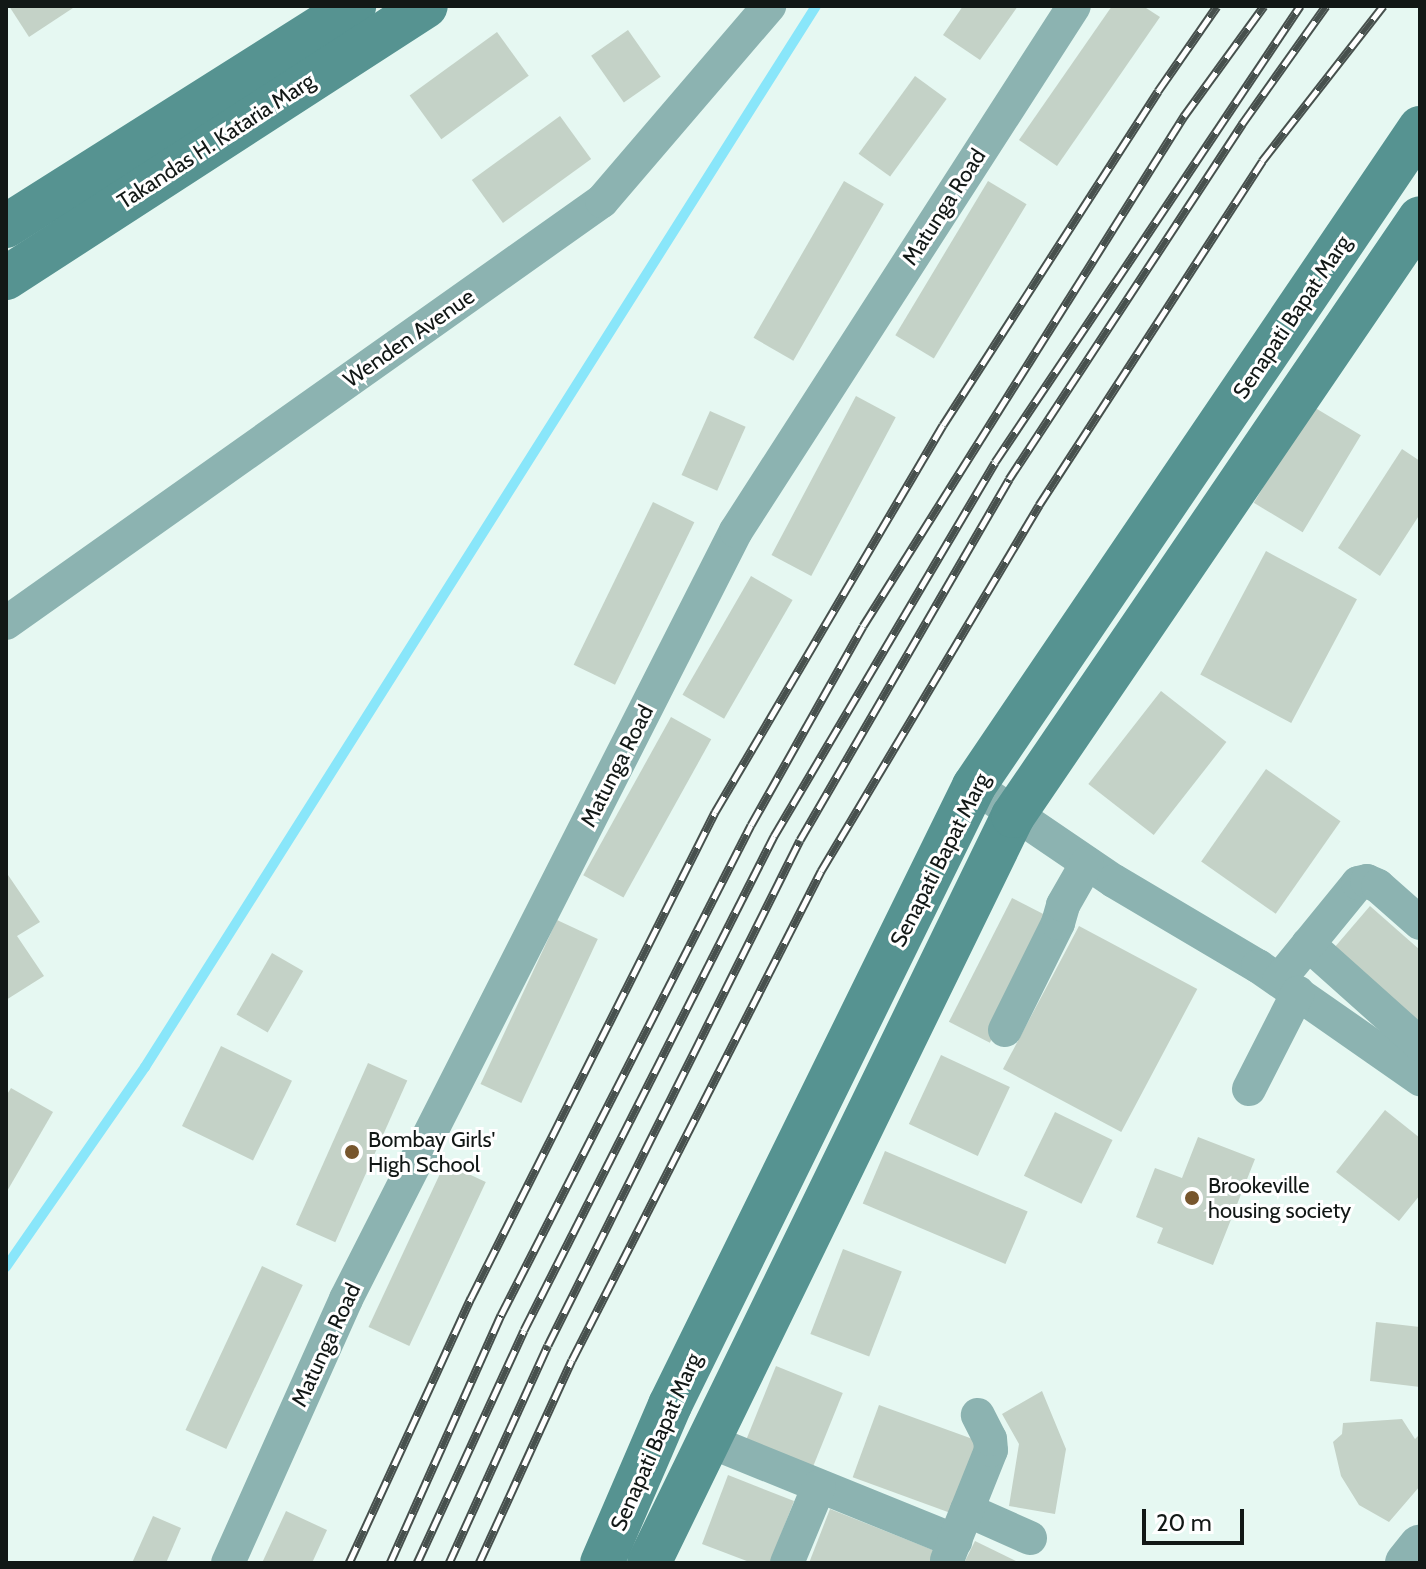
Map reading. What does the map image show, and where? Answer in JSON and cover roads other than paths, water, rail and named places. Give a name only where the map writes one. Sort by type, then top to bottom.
[{"type":"main road","name":"Takandas H. Kataria Marg","points":[[6,226],[339,31],[426,6]]},
{"type":"main road","name":"Takandas H. Kataria Marg","points":[[6,278],[339,31]]},
{"type":"main road","name":"Senapati Bapat Marg","points":[[608,1549],[712,1320],[974,786],[1420,128]]},
{"type":"main road","name":"Senapati Bapat Marg","points":[[661,1560],[709,1441],[1013,816],[1420,218]]},
{"type":"main road","points":[[845,1048],[890,1070]]},
{"type":"main road","points":[[712,1320],[757,1341]]},
{"type":"street","name":"Wenden Avenue","points":[[6,623],[602,201],[769,6]]},
{"type":"street","name":"Matunga Road","points":[[228,1563],[346,1299],[736,531],[1074,6]]},
{"type":"street","points":[[974,786],[1013,816],[1288,986],[1420,1079]]},
{"type":"street","points":[[1005,1030],[1058,923],[1063,905],[1087,863]]},
{"type":"street","points":[[1249,1089],[1288,986],[1308,944],[1358,883],[1367,881],[1378,886],[1420,923]]},
{"type":"street","points":[[1308,944],[1420,1044]]},
{"type":"street","points":[[956,1538],[991,1450],[990,1439],[978,1415]]},
{"type":"street","points":[[709,1441],[956,1538],[1030,1538]]},
{"type":"street","points":[[787,1563],[819,1486]]},
{"type":"street","points":[[1407,1563],[1420,1547]]},
{"type":"street","points":[[608,1549],[661,1560]]},
{"type":"waterway","points":[[6,1267],[145,1067],[816,6]]},
{"type":"railway","points":[[349,1563],[471,1298],[715,812],[943,425],[1158,91],[1217,6]]},
{"type":"railway","points":[[390,1563],[501,1315],[751,825],[863,626],[1184,116],[1264,6]]},
{"type":"railway","points":[[417,1563],[524,1330],[774,836],[995,462],[1300,6]]},
{"type":"railway","points":[[449,1563],[548,1345],[800,840],[1009,479],[1242,124],[1326,6]]},
{"type":"railway","points":[[479,1563],[572,1360],[821,871],[1039,505],[1262,161],[1383,6]]},
{"type":"place","name":"Bombay Girls' High School","points":[[352,1152]]},
{"type":"place","name":"Brookeville housing society","points":[[1192,1198]]}]
